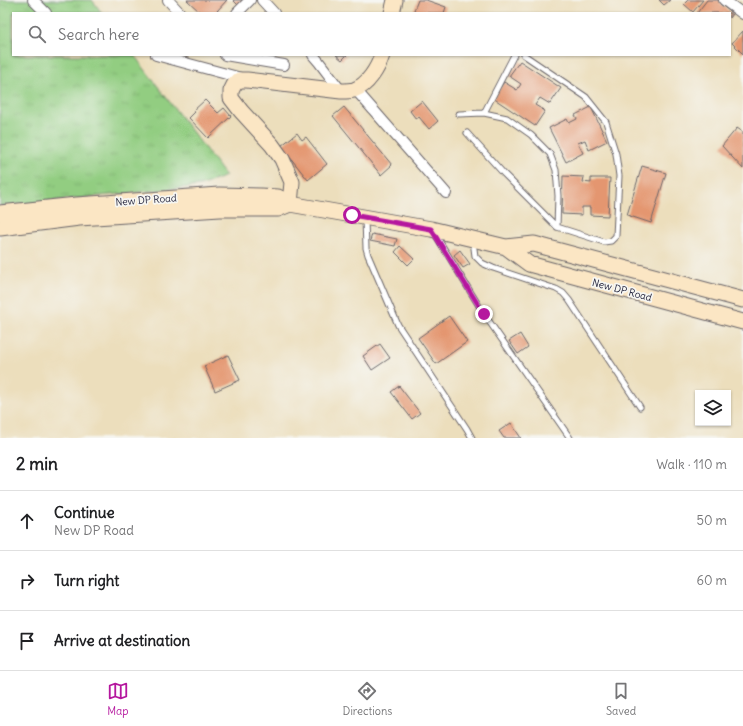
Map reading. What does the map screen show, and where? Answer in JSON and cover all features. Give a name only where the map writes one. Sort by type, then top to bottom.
[{"type":"main road","points":[[392,12],[395,0]]},
{"type":"main road","points":[[290,204],[292,182],[282,160],[272,145],[231,98],[231,91],[234,85],[239,80],[247,80],[348,90],[368,80],[379,65],[382,56]]},
{"type":"main road","name":"New DP Road","points":[[0,214],[77,205],[219,195],[278,197],[290,204],[431,229],[506,247],[534,244],[743,300]]},
{"type":"main road","name":"New DP Road","points":[[0,228],[78,218],[220,209],[278,209],[290,204]]},
{"type":"main road","name":"New DP Road","points":[[506,247],[529,264],[743,322]]},
{"type":"street","points":[[33,0],[45,12]]},
{"type":"street","points":[[168,0],[179,12]]},
{"type":"street","points":[[238,12],[250,0]]},
{"type":"street","points":[[262,0],[273,12]]},
{"type":"street","points":[[724,0],[743,14]]},
{"type":"street","points":[[160,56],[247,80]]},
{"type":"street","points":[[218,72],[224,56]]},
{"type":"street","points":[[230,56],[284,65]]},
{"type":"street","points":[[314,56],[446,193]]},
{"type":"lane","points":[[484,113],[513,56]]},
{"type":"lane","points":[[467,133],[504,174],[557,227],[604,242],[611,241],[616,236],[619,176],[616,154],[606,122],[586,97],[525,56]]},
{"type":"lane","points":[[459,114],[484,113],[507,118],[531,135],[550,154],[556,170],[558,196],[557,227]]},
{"type":"lane","points":[[365,217],[366,248],[392,314],[472,438]]},
{"type":"lane","points":[[431,229],[484,314],[570,438]]},
{"type":"lane","points":[[472,239],[475,256],[482,263],[556,289],[563,293],[640,407]]},
{"type":"green space","points":[[0,0],[92,0],[101,12],[12,12],[12,56],[135,56],[226,176],[200,186],[0,206]]},
{"type":"building","points":[[187,0],[227,0],[217,11],[218,12],[200,12]]},
{"type":"building","points":[[233,0],[243,0],[238,5]]},
{"type":"building","points":[[418,0],[426,0],[446,7],[444,12],[413,12]]},
{"type":"building","points":[[659,0],[670,0],[664,5]]},
{"type":"building","points":[[688,0],[703,0],[693,12],[684,4]]},
{"type":"building","points":[[707,0],[721,0],[722,1],[720,4],[730,12],[698,12]]},
{"type":"building","points":[[743,31],[743,54],[732,43]]},
{"type":"building","points":[[337,56],[346,56],[342,60]]},
{"type":"building","points":[[520,61],[561,88],[550,104],[540,98],[535,105],[545,111],[535,126],[493,98],[504,82],[517,90],[521,84],[509,76]]},
{"type":"building","points":[[205,100],[218,113],[224,108],[231,116],[208,138],[189,118],[195,112],[193,111]]},
{"type":"building","points":[[422,101],[438,121],[429,129],[419,117],[416,119],[410,111]]},
{"type":"building","points":[[344,107],[392,165],[381,175],[333,116]]},
{"type":"building","points":[[591,107],[607,141],[589,150],[585,140],[578,143],[583,153],[566,162],[549,128],[567,119],[569,123],[577,119],[575,115]]},
{"type":"building","points":[[737,128],[743,132],[743,169],[722,146]]},
{"type":"building","points":[[297,133],[302,140],[306,137],[327,164],[308,180],[281,146]]},
{"type":"building","points":[[642,166],[666,173],[651,223],[627,215]]},
{"type":"building","points":[[563,176],[584,177],[583,182],[591,183],[591,178],[610,178],[608,216],[590,215],[590,207],[582,207],[582,215],[562,214]]},
{"type":"building","points":[[372,234],[397,239],[395,246],[370,241]]},
{"type":"building","points":[[400,246],[414,259],[408,265],[395,252]]},
{"type":"building","points":[[460,250],[470,264],[463,268],[454,255]]},
{"type":"building","points":[[449,316],[467,342],[436,364],[418,338]]},
{"type":"building","points":[[520,334],[528,347],[518,354],[509,341]]},
{"type":"building","points":[[380,344],[390,358],[372,370],[363,356]]},
{"type":"building","points":[[228,355],[240,380],[215,391],[204,366]]},
{"type":"building","points":[[399,386],[420,413],[412,419],[391,392]]},
{"type":"building","points":[[511,423],[521,438],[504,438],[499,431]]},
{"type":"route","points":[[352,215],[431,229],[484,314]]}]
